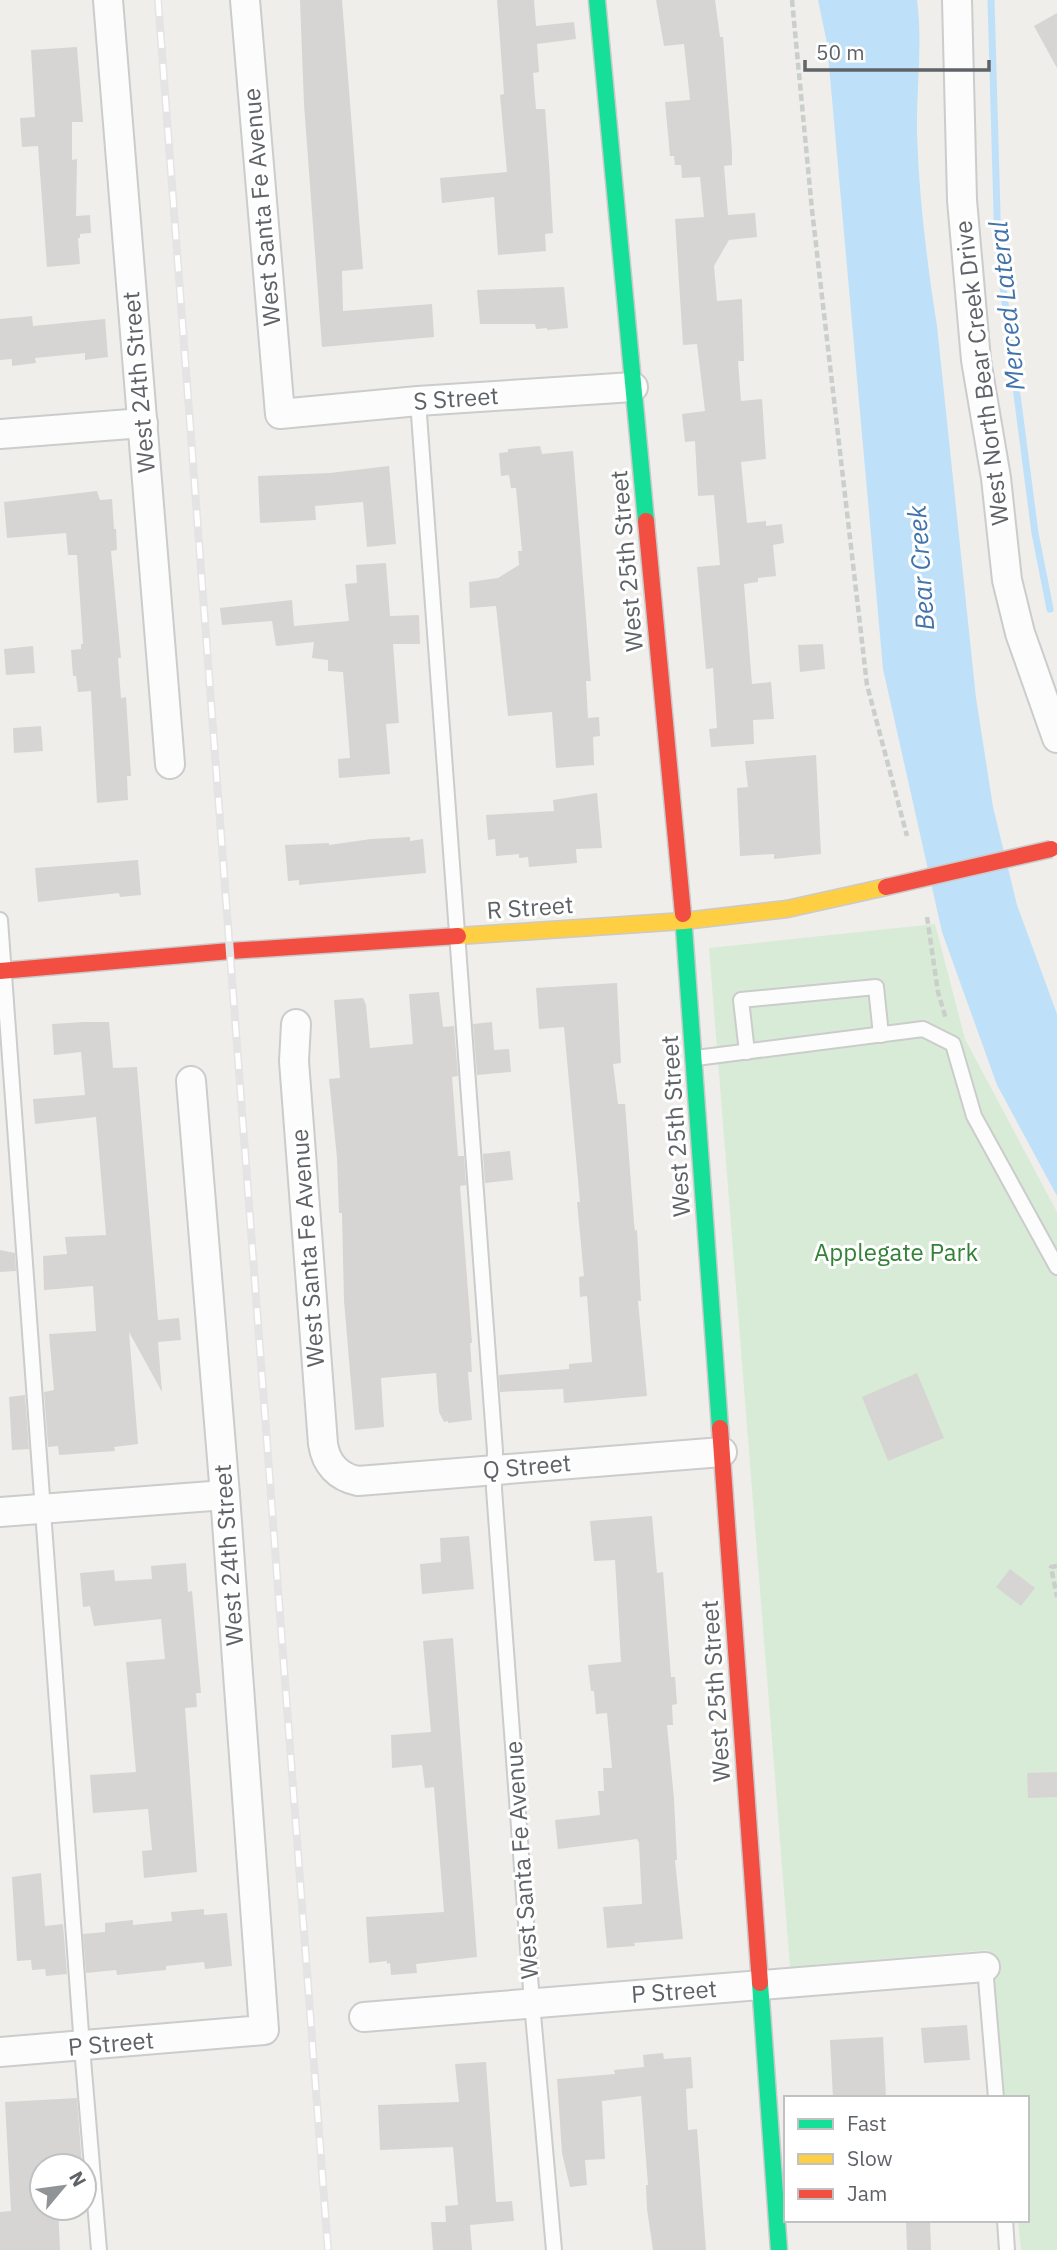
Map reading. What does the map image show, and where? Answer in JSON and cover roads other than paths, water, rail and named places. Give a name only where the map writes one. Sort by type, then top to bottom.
[{"type":"street","name":"West 24th Street","points":[[108,0],[170,765]]},
{"type":"street","name":"West Santa Fe Avenue","points":[[245,0],[279,414]]},
{"type":"street","name":"West 25th Street","points":[[597,0],[684,921],[779,2250]]},
{"type":"street","name":"West North Bear Creek Drive","points":[[957,0],[962,200],[976,360],[996,478],[1007,580],[1020,633],[1057,738]]},
{"type":"street","name":"S Street","points":[[279,414],[418,401],[634,387]]},
{"type":"street","points":[[0,433],[143,423]]},
{"type":"street","name":"R Street","points":[[2,971],[230,951],[684,921],[787,909],[1054,848]]},
{"type":"street","name":"West Santa Fe Avenue","points":[[296,1024],[293,1061],[323,1444],[334,1469]]},
{"type":"street","name":"West 24th Street","points":[[191,1081],[225,1495],[264,2030]]},
{"type":"street","name":"Q Street","points":[[334,1469],[345,1477],[358,1481],[722,1452]]},
{"type":"street","points":[[0,1512],[225,1495]]},
{"type":"street","name":"P Street","points":[[363,2017],[985,1967]]},
{"type":"street","name":"P Street","points":[[0,2052],[264,2030]]},
{"type":"lane","name":"West Santa Fe Avenue","points":[[418,401],[495,1451],[494,1489],[532,2003],[554,2250]]},
{"type":"lane","points":[[0,920],[99,2250]]},
{"type":"lane","points":[[747,1052],[741,1000],[876,987],[881,1035]]},
{"type":"lane","points":[[694,1059],[923,1029],[953,1044],[974,1116],[1057,1267]]},
{"type":"lane","points":[[985,1967],[996,2096]]},
{"type":"lane","points":[[1005,2222],[1007,2250]]},
{"type":"water","name":"Bear Creek","points":[[818,0],[917,0],[917,134],[922,206],[976,698],[993,807],[1017,905],[1057,1014],[1057,1196],[997,1085],[942,932],[883,669],[827,43]]},
{"type":"waterway","name":"Merced Lateral","points":[[991,0],[998,249],[1035,533],[1050,609]]},
{"type":"railway","points":[[158,0],[328,2250]]},
{"type":"park label","name":"Applegate Park","points":[[896,1253]]}]
